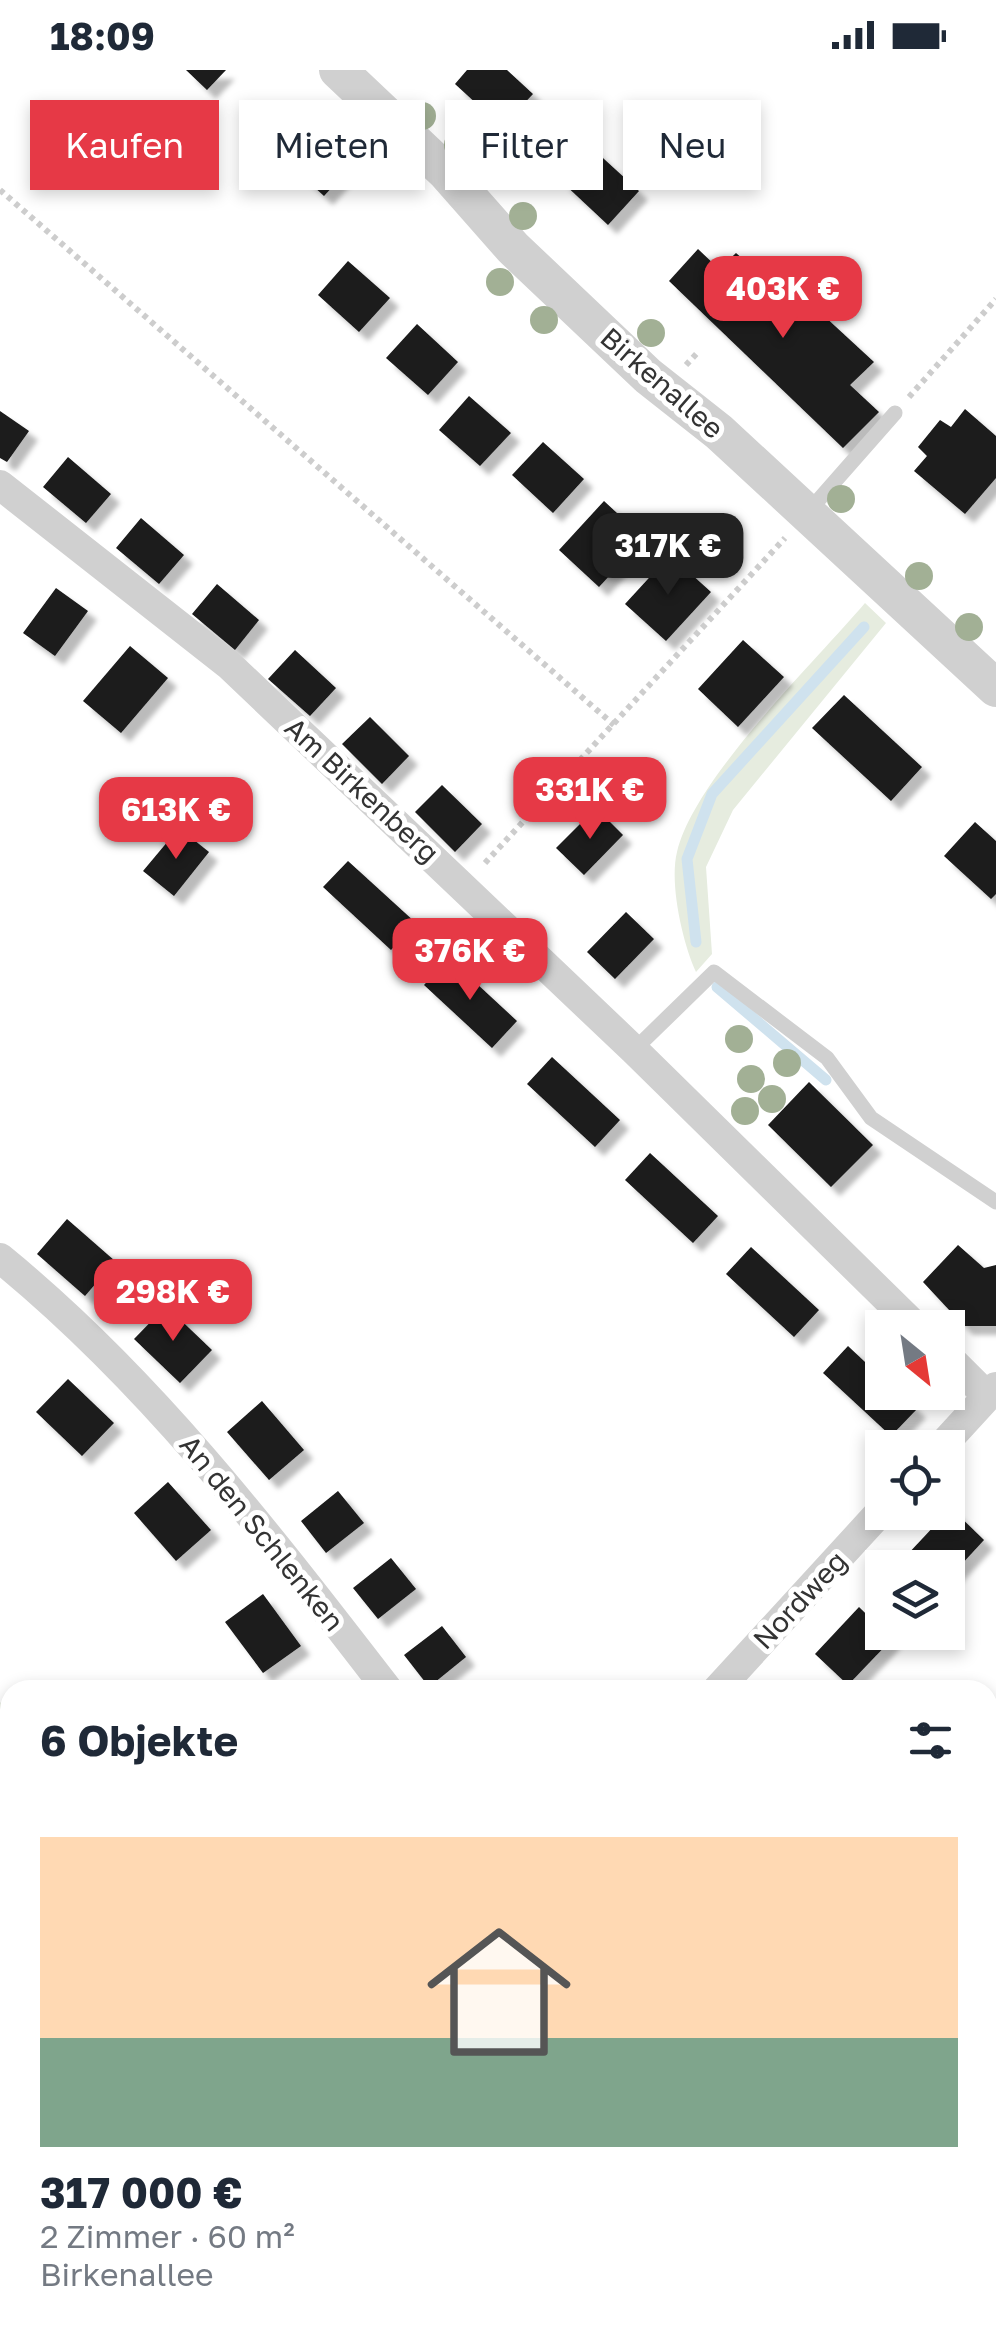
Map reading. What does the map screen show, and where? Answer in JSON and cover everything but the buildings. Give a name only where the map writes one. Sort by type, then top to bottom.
[{"type":"street","name":"Birkenallee","points":[[338,70],[446,172],[512,248],[634,362],[808,512],[996,688]]},
{"type":"street","name":"Am Birkenberg","points":[[0,485],[229,665],[464,886],[900,1310]]},
{"type":"street","name":"An den Schlenken","points":[[0,1258],[72,1316],[238,1495],[380,1680]]},
{"type":"street","points":[[956,1430],[992,1391],[965,1370]]},
{"type":"street","name":"Nordweg","points":[[726,1680],[865,1529]]},
{"type":"lane","points":[[808,512],[894,413]]},
{"type":"lane","points":[[634,1050],[714,972],[826,1058],[871,1118],[996,1202]]},
{"type":"path","points":[[0,190],[614,724]]},
{"type":"path","points":[[894,413],[996,298]]},
{"type":"path","points":[[464,886],[808,512]]},
{"type":"shaded area","points":[[865,603],[886,623],[733,810],[706,867],[712,954],[696,972],[682,930],[675,880],[677,852],[688,823],[730,757]]},
{"type":"waterway","points":[[696,942],[687,859],[712,794],[864,627]]},
{"type":"waterway","points":[[717,987],[826,1080]]}]
